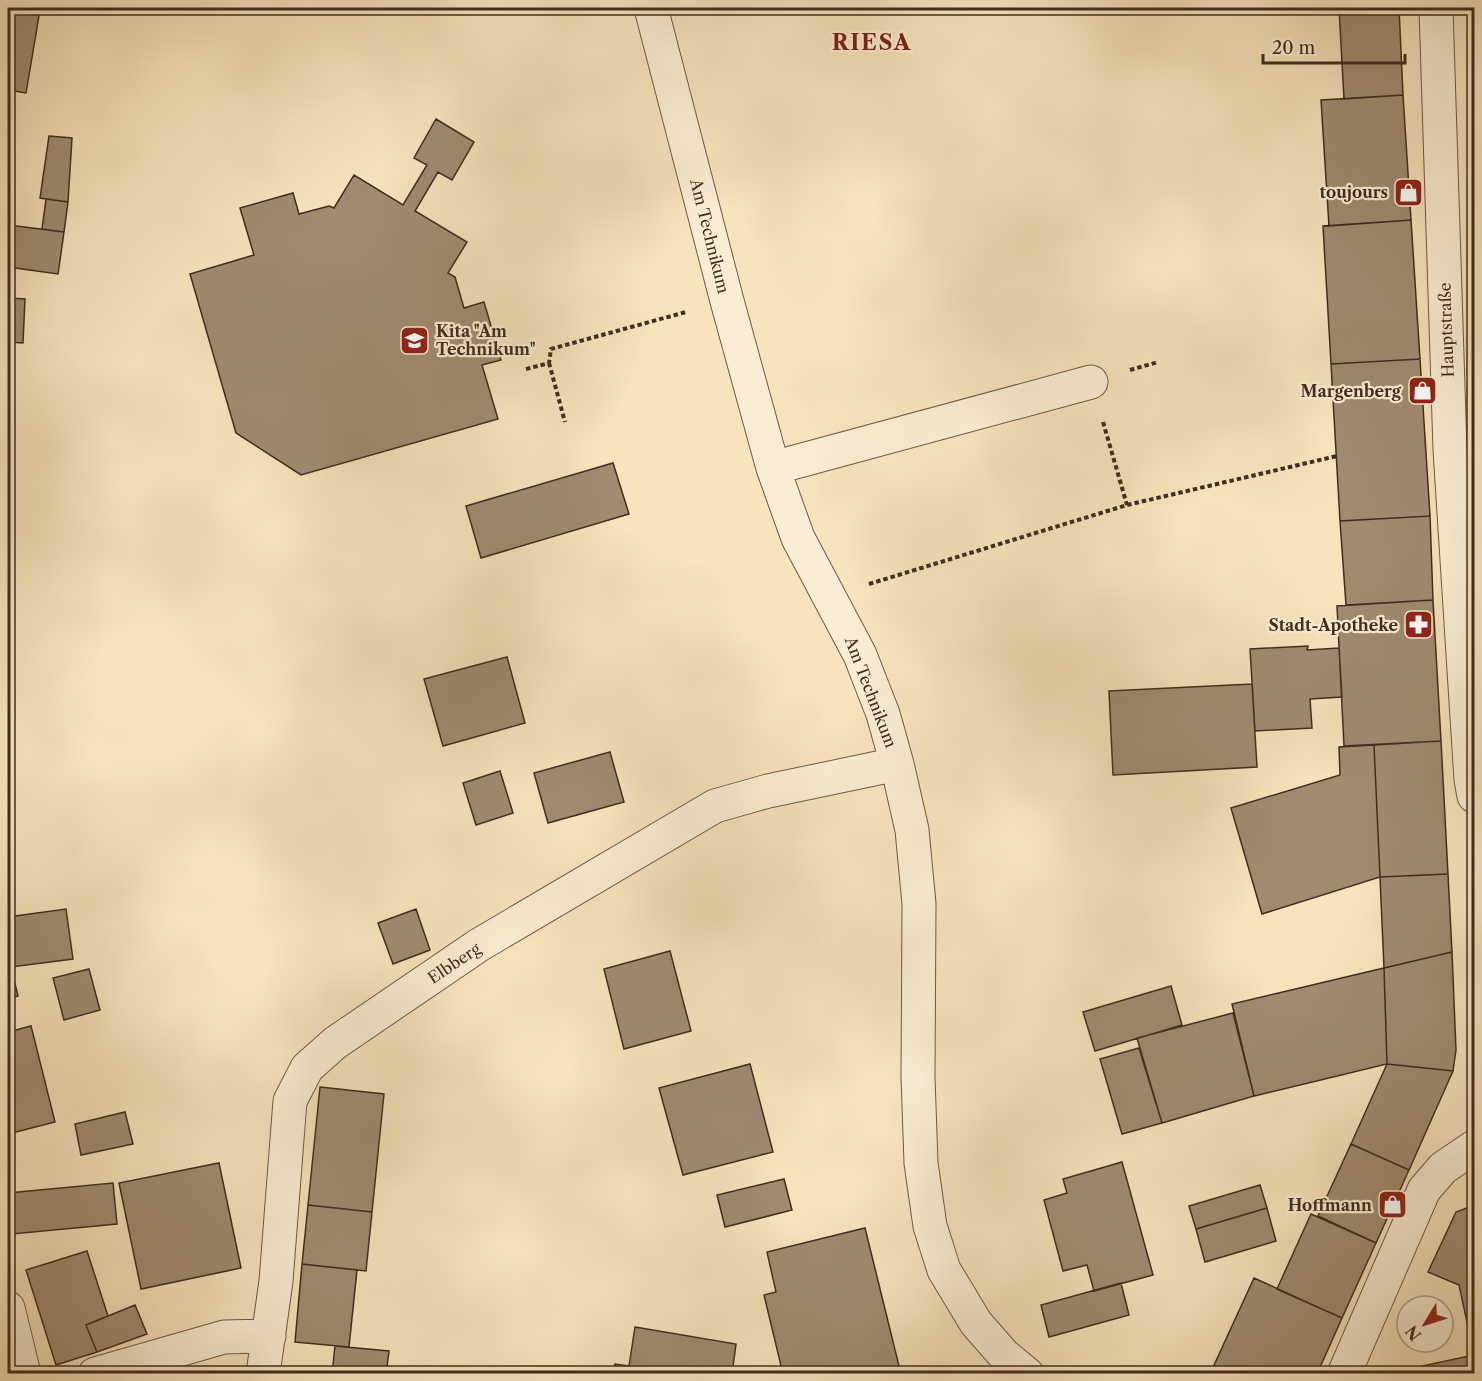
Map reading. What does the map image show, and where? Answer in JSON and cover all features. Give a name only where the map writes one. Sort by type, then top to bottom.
[{"type":"street","name":"Am Technikum","points":[[651,8],[773,468],[798,538],[860,656],[883,714],[897,764],[912,830],[919,904],[918,1088],[921,1163],[930,1226],[944,1270],[976,1323],[1004,1355],[1027,1374]]},
{"type":"street","name":"Hauptstraße","points":[[1436,8],[1450,450],[1471,780],[1474,796]]},
{"type":"street","points":[[773,468],[1091,382]]},
{"type":"street","name":"Elbberg","points":[[263,1374],[276,1281],[290,1101],[307,1068],[334,1043],[479,945],[715,806],[768,791],[897,764]]},
{"type":"street","points":[[1344,1374],[1424,1190],[1443,1168],[1474,1147]]},
{"type":"street","points":[[8,1308],[24,1374]]},
{"type":"street","points":[[94,1374],[224,1336],[269,1336]]},
{"type":"path","points":[[566,422],[549,363],[551,349],[727,301]]},
{"type":"path","points":[[526,369],[549,363]]},
{"type":"path","points":[[830,598],[849,590],[1127,505],[1336,456]]},
{"type":"building","points":[[8,8],[40,10],[26,93],[8,90]]},
{"type":"building","points":[[1339,8],[1399,8],[1403,95],[1344,99]]},
{"type":"building","points":[[1403,95],[1411,220],[1329,226],[1321,100]]},
{"type":"building","points":[[436,119],[474,142],[452,180],[438,172],[415,211],[467,242],[448,273],[455,277],[464,308],[484,302],[501,360],[482,365],[498,419],[301,475],[236,433],[190,274],[254,255],[240,208],[293,193],[299,214],[329,206],[334,208],[354,175],[403,205],[427,165],[414,158]]},
{"type":"building","points":[[49,136],[72,138],[68,202],[40,198]]},
{"type":"building","points":[[46,199],[68,202],[64,232],[42,229]]},
{"type":"building","points":[[1411,220],[1420,359],[1331,364],[1323,226]]},
{"type":"building","points":[[8,225],[64,232],[58,274],[8,267]]},
{"type":"building","points":[[8,298],[25,299],[23,343],[8,342]]},
{"type":"building","points":[[1420,359],[1430,516],[1340,521],[1331,364]]},
{"type":"building","points":[[613,463],[629,514],[481,558],[466,506]]},
{"type":"building","points":[[1430,516],[1433,600],[1346,605],[1340,521]]},
{"type":"building","points":[[1433,600],[1441,741],[1344,746],[1337,606]]},
{"type":"building","points":[[1308,646],[1307,650],[1339,648],[1342,697],[1310,699],[1312,728],[1255,731],[1250,649]]},
{"type":"building","points":[[507,657],[525,723],[443,746],[424,679]]},
{"type":"building","points":[[1252,684],[1257,767],[1113,775],[1109,691]]},
{"type":"building","points":[[1441,741],[1448,874],[1380,877],[1374,745]]},
{"type":"building","points":[[1374,745],[1380,877],[1262,914],[1231,808],[1340,775],[1339,747]]},
{"type":"building","points":[[610,752],[624,802],[548,823],[534,773]]},
{"type":"building","points":[[500,771],[513,813],[476,825],[463,783]]},
{"type":"building","points":[[1448,874],[1452,952],[1384,968],[1380,877]]},
{"type":"building","points":[[66,909],[73,959],[11,967],[8,955],[8,917]]},
{"type":"building","points":[[416,909],[430,950],[393,964],[378,923]]},
{"type":"building","points":[[670,951],[691,1031],[624,1049],[604,969]]},
{"type":"building","points":[[1452,952],[1456,1050],[1453,1071],[1387,1064],[1384,968]]},
{"type":"building","points":[[8,955],[18,996],[8,999]]},
{"type":"building","points":[[1384,968],[1387,1064],[1254,1096],[1232,1004]]},
{"type":"building","points":[[89,969],[100,1010],[64,1020],[53,978]]},
{"type":"building","points":[[1171,986],[1182,1025],[1095,1051],[1083,1012]]},
{"type":"building","points":[[1233,1013],[1254,1096],[1162,1123],[1137,1038]]},
{"type":"building","points":[[31,1026],[55,1122],[8,1134],[8,1032]]},
{"type":"building","points":[[1139,1048],[1162,1123],[1122,1134],[1100,1059]]},
{"type":"building","points":[[750,1064],[773,1152],[683,1175],[659,1088]]},
{"type":"building","points":[[1387,1064],[1453,1071],[1409,1170],[1351,1144]]},
{"type":"building","points":[[320,1087],[384,1094],[372,1212],[308,1205]]},
{"type":"building","points":[[125,1112],[133,1144],[81,1155],[75,1124]]},
{"type":"building","points":[[1351,1144],[1409,1170],[1376,1243],[1318,1216]]},
{"type":"building","points":[[1122,1162],[1153,1275],[1094,1291],[1087,1265],[1063,1271],[1044,1200],[1067,1193],[1063,1179]]},
{"type":"building","points":[[219,1163],[241,1268],[141,1289],[119,1183]]},
{"type":"building","points":[[784,1179],[792,1210],[725,1227],[717,1195]]},
{"type":"building","points":[[113,1183],[117,1224],[12,1234],[8,1193]]},
{"type":"building","points":[[1260,1185],[1267,1208],[1196,1229],[1189,1206]]},
{"type":"building","points":[[308,1205],[372,1212],[366,1271],[302,1264]]},
{"type":"building","points":[[1474,1205],[1473,1350],[1459,1285],[1428,1272],[1456,1212]]},
{"type":"building","points":[[1267,1208],[1276,1241],[1205,1262],[1196,1229]]},
{"type":"building","points":[[1311,1214],[1376,1243],[1342,1318],[1277,1289]]},
{"type":"building","points":[[865,1228],[901,1374],[783,1374],[764,1295],[776,1292],[767,1252]]},
{"type":"building","points":[[87,1251],[108,1316],[86,1325],[97,1352],[56,1365],[26,1270]]},
{"type":"building","points":[[302,1264],[357,1270],[349,1347],[295,1342]]},
{"type":"building","points":[[1254,1278],[1342,1318],[1317,1374],[1210,1374]]},
{"type":"building","points":[[1121,1283],[1129,1315],[1049,1337],[1041,1305]]},
{"type":"building","points":[[135,1305],[147,1334],[97,1352],[86,1325]]},
{"type":"building","points":[[635,1327],[736,1344],[732,1374],[613,1374],[615,1364],[629,1366]]},
{"type":"building","points":[[335,1346],[389,1351],[386,1374],[332,1374]]},
{"type":"building","points":[[1474,1355],[1474,1374],[1423,1374],[1422,1366]]},
{"type":"building","points":[[183,1363],[186,1374],[146,1374]]},
{"type":"place","name":"toujours","points":[[1409,192]]},
{"type":"place","name":"Kita \"Am Technikum\"","points":[[415,340]]},
{"type":"place","name":"Margenberg","points":[[1422,391]]},
{"type":"place","name":"Stadt-Apotheke","points":[[1419,625]]},
{"type":"place","name":"Hoffmann","points":[[1393,1205]]},
{"type":"district","name":"RIESA","points":[[872,42]]}]
